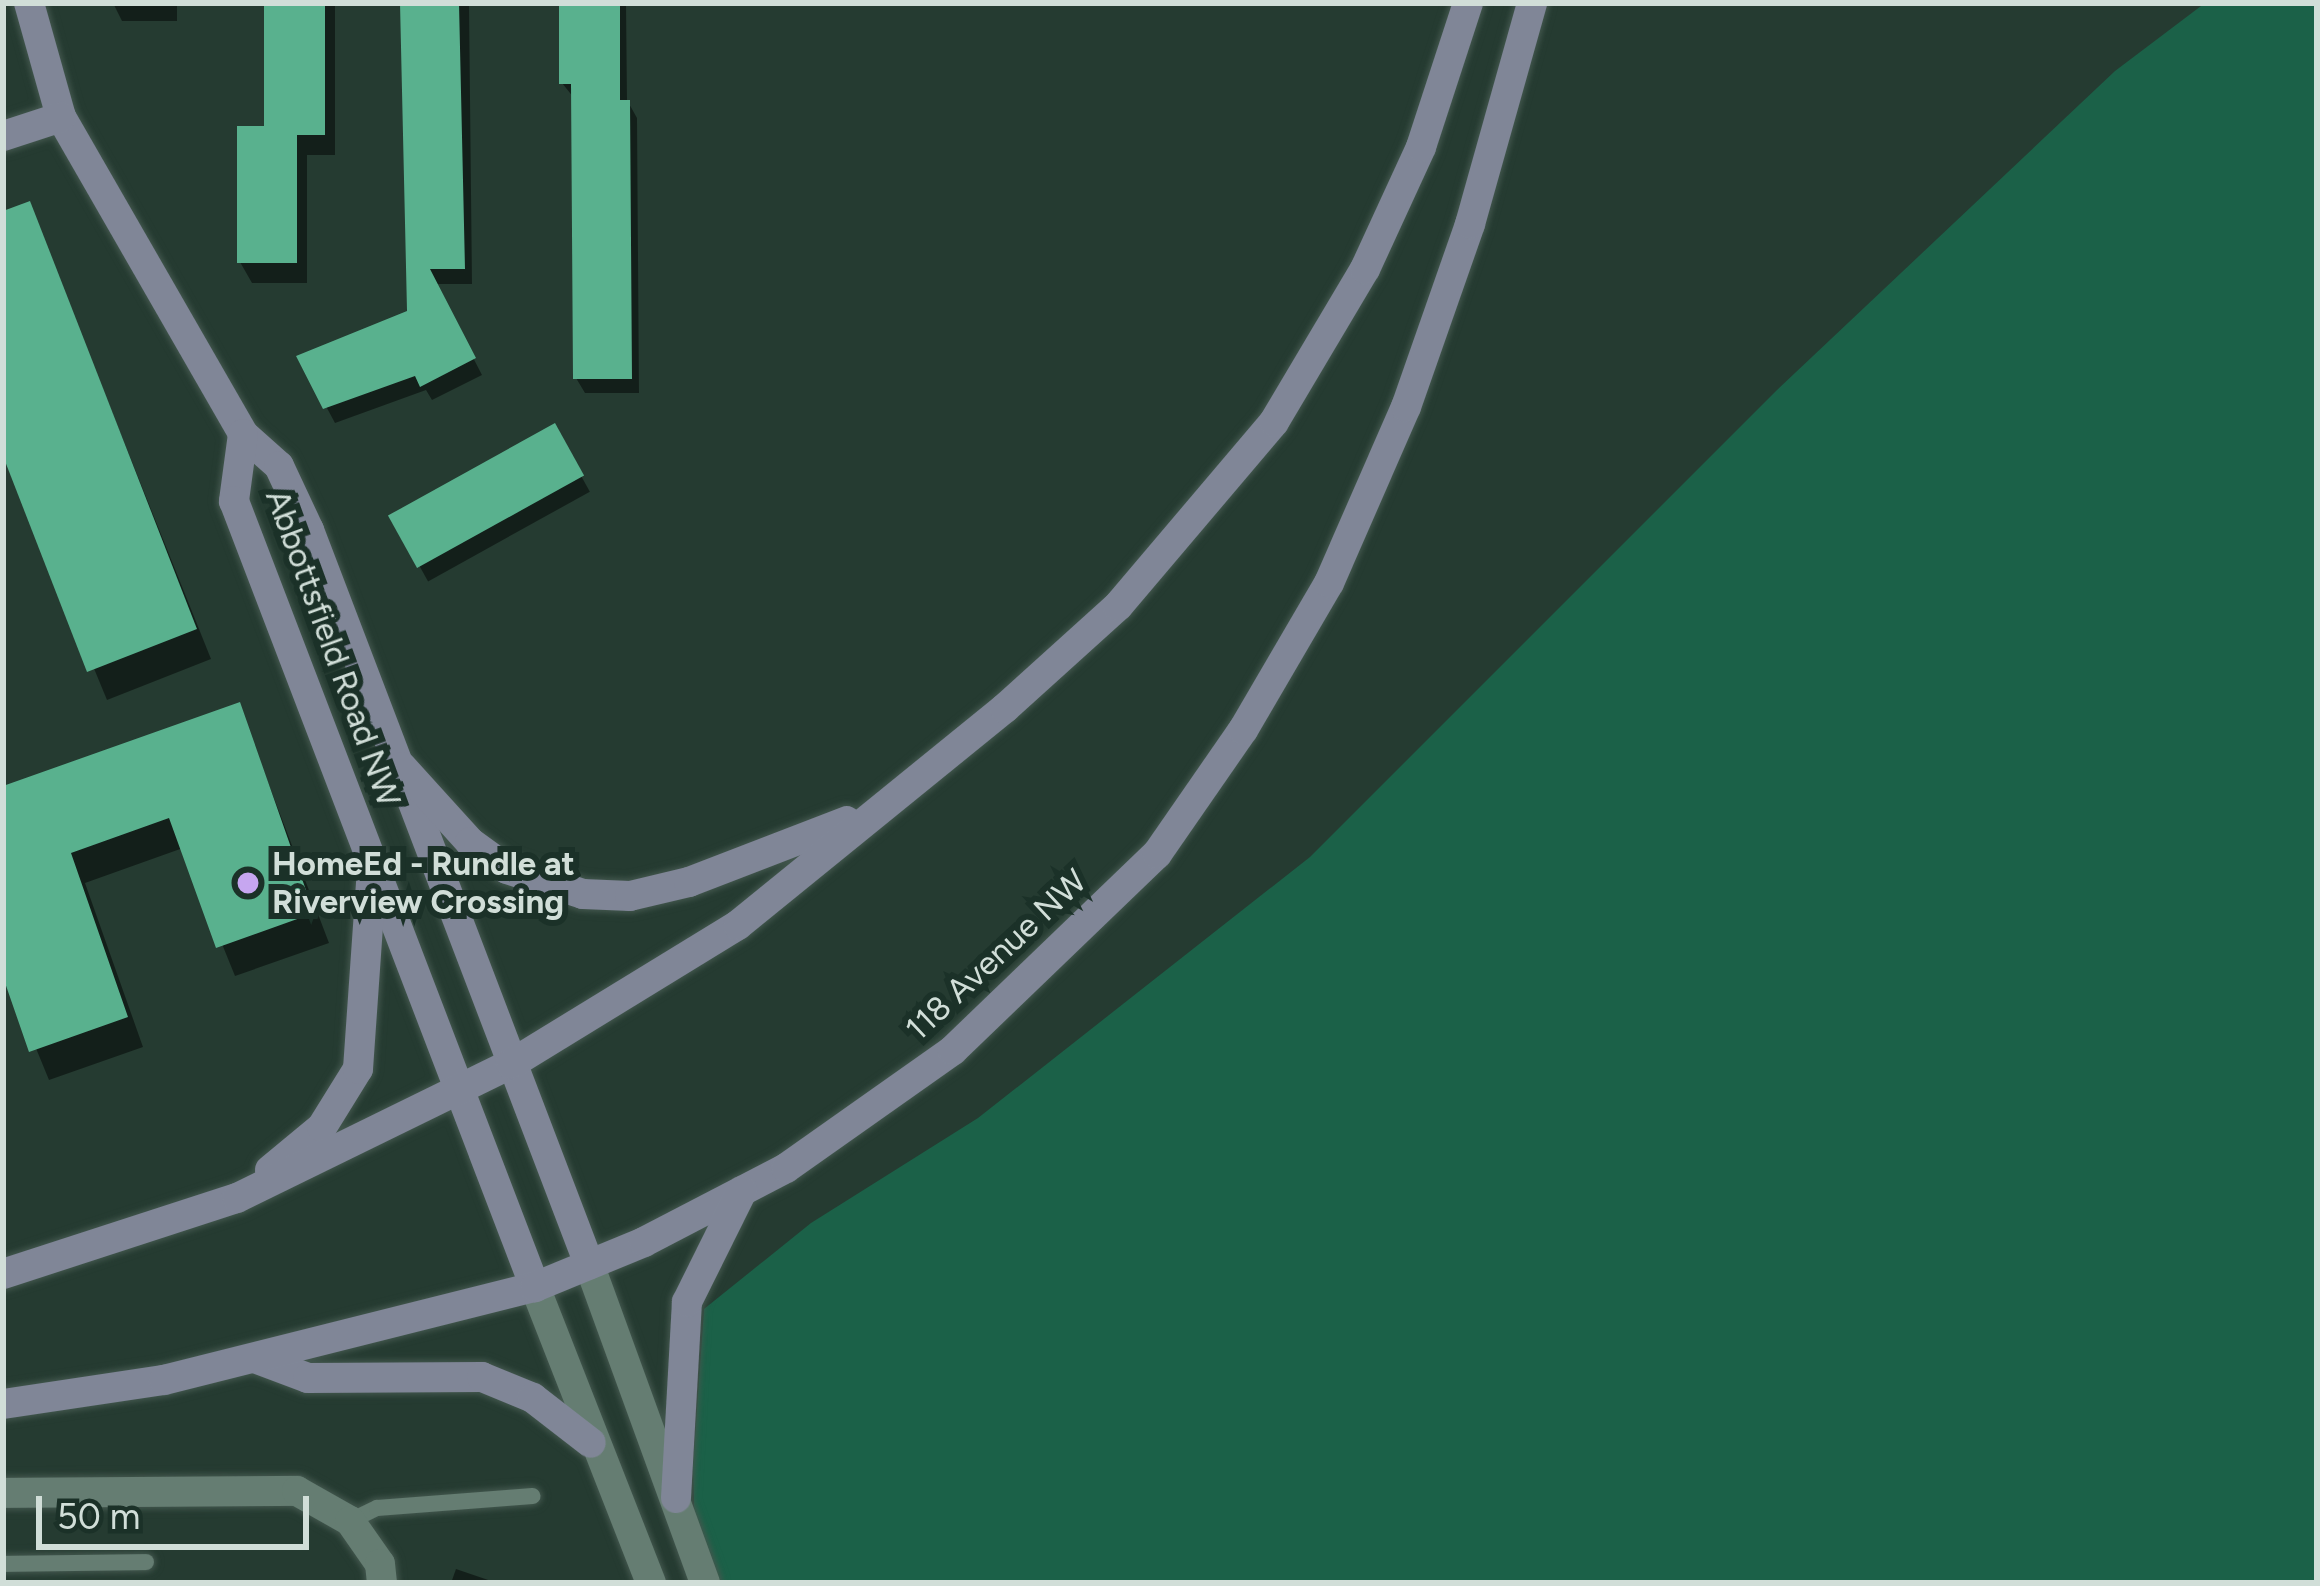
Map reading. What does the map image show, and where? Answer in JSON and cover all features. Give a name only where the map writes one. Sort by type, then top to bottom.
[{"type":"main road","name":"Abbottsfield Road NW","points":[[29,3],[62,117],[242,434],[279,466],[589,1264]]},
{"type":"main road","points":[[3,1274],[237,1198],[511,1064],[738,925],[1118,606],[1274,422],[1365,269],[1420,147],[1468,3]]},
{"type":"main road","name":"118 Avenue NW","points":[[3,1404],[257,1359],[535,1287],[742,1192],[830,1142],[953,1050],[1157,854],[1243,730],[1329,583],[1406,407],[1470,224],[1532,3]]},
{"type":"main road","points":[[3,136],[62,117]]},
{"type":"main road","name":"Abbottsfield Road NW","points":[[242,434],[234,501],[535,1287]]},
{"type":"main road","points":[[392,757],[470,842],[507,869],[583,894],[630,896],[689,882],[880,807]]},
{"type":"main road","points":[[237,1198],[322,1127],[358,1069],[373,858]]},
{"type":"main road","points":[[676,1498],[687,1302],[742,1192]]},
{"type":"main road","points":[[257,1359],[308,1378],[482,1377],[533,1398],[591,1443]]},
{"type":"street","points":[[589,1264],[705,1583]]},
{"type":"street","points":[[535,1287],[591,1443],[652,1583]]},
{"type":"street","points":[[3,1493],[297,1491],[350,1521],[380,1564],[382,1583]]},
{"type":"lane","points":[[350,1521],[376,1508],[533,1496]]},
{"type":"lane","points":[[3,1564],[146,1562]]},
{"type":"green space","points":[[2205,3],[2317,3],[2317,1583],[696,1583],[693,1466],[704,1309],[811,1223],[978,1118],[1310,857],[1777,390],[2115,71]]},
{"type":"building","points":[[264,3],[325,3],[325,135],[297,135],[297,263],[237,263],[237,126],[264,126]]},
{"type":"building","points":[[400,3],[459,3],[465,269],[430,269],[476,358],[420,387],[415,376],[323,409],[296,356],[407,311]]},
{"type":"building","points":[[559,3],[620,3],[620,100],[630,100],[632,379],[573,379],[571,84],[559,84]]},
{"type":"building","points":[[30,201],[197,629],[87,672],[3,456],[3,211]]},
{"type":"building","points":[[555,423],[584,475],[417,568],[388,516]]},
{"type":"building","name":"HomeEd - Rundle at Riverview Crossing","points":[[240,702],[314,913],[216,948],[169,818],[71,853],[128,1017],[29,1052],[3,977],[3,786]]},
{"type":"place","name":"HomeEd - Rundle at Riverview Crossing","points":[[248,883]]}]
